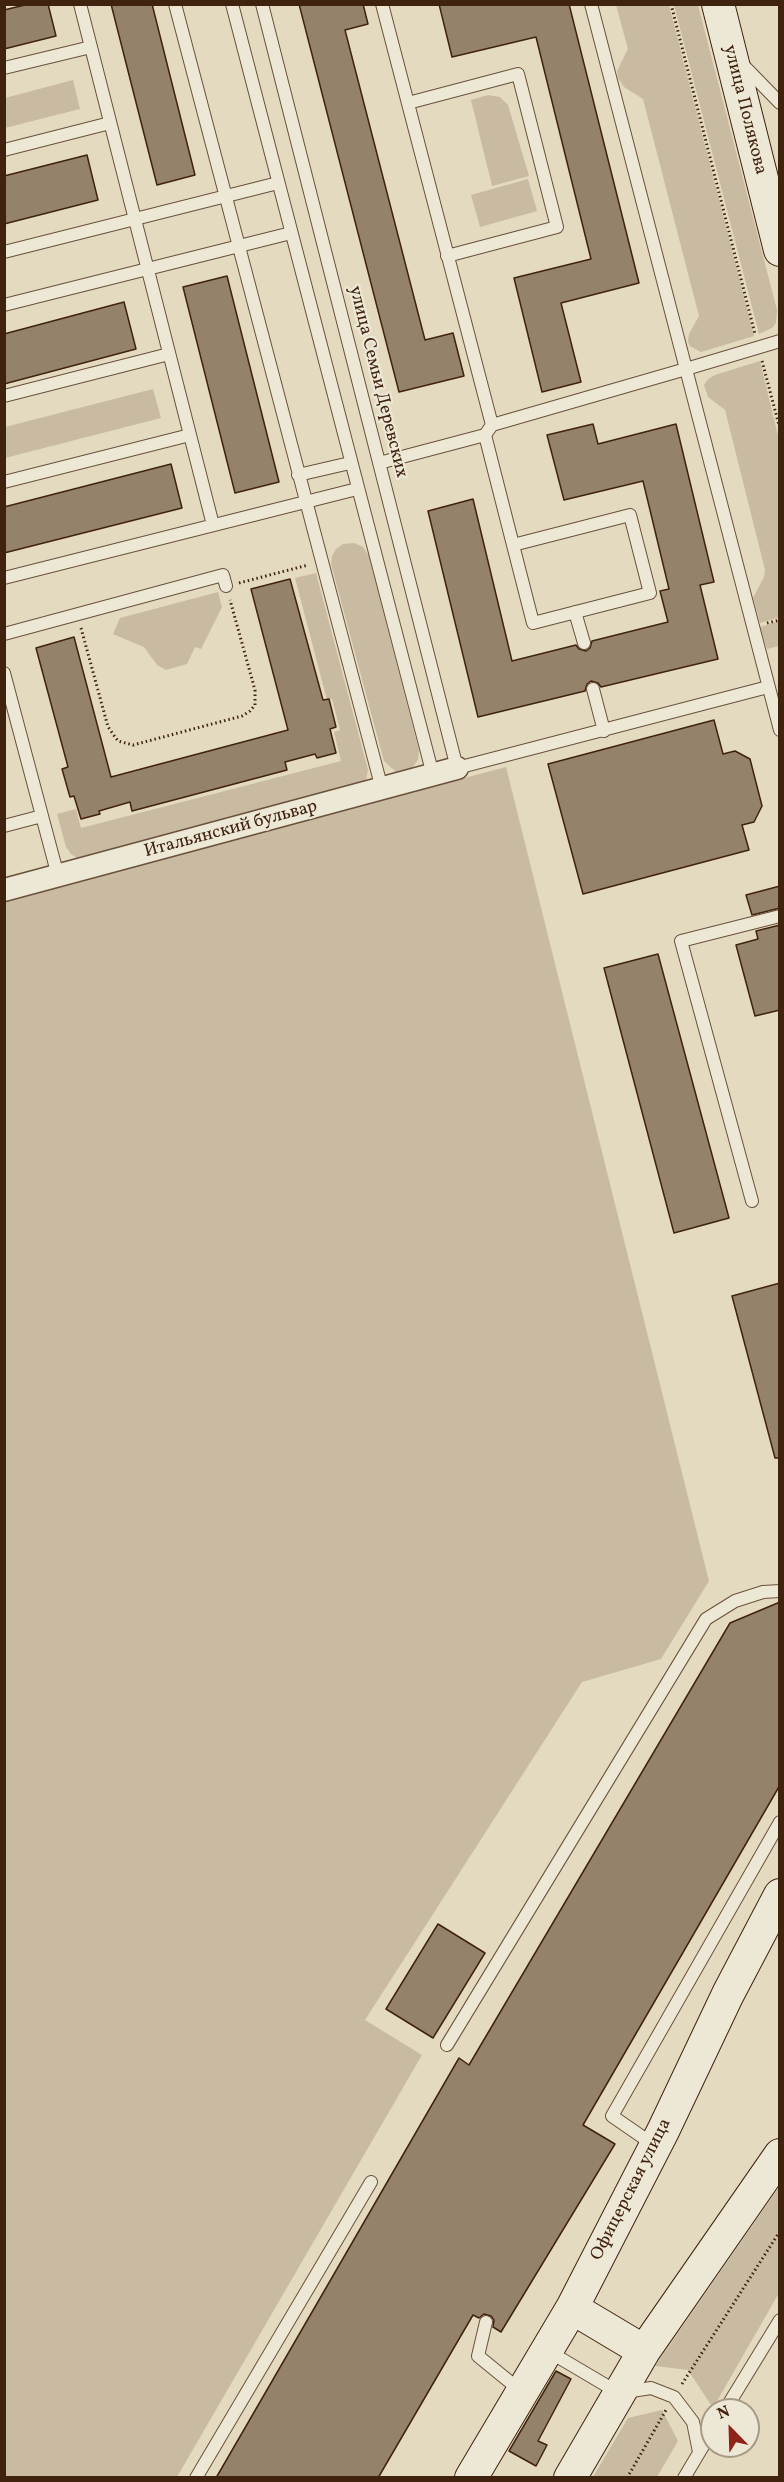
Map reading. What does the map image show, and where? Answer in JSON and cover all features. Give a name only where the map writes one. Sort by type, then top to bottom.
[{"type":"main road","name":"улица Полякова","points":[[718,4],[780,250]]},
{"type":"main road","name":"Офицерская улица","points":[[471,2478],[572,2308],[780,1895]]},
{"type":"main road","points":[[570,2478],[644,2351],[780,2155]]},
{"type":"main road","points":[[572,2308],[644,2351]]},
{"type":"street","name":"Итальянский бульвар","points":[[4,890],[458,768]]},
{"type":"lane","points":[[80,4],[213,525]]},
{"type":"lane","points":[[175,4],[382,789]]},
{"type":"lane","points":[[232,4],[432,775]]},
{"type":"lane","name":"улица Семьи Деревских","points":[[262,4],[458,768]]},
{"type":"lane","points":[[382,4],[447,256],[489,430],[513,545],[533,623],[650,593],[630,515],[513,545]]},
{"type":"lane","points":[[591,4],[780,730]]},
{"type":"lane","points":[[4,68],[91,46]]},
{"type":"lane","points":[[730,52],[780,103]]},
{"type":"lane","points":[[408,103],[518,75],[549,194],[557,227],[447,256]]},
{"type":"lane","points":[[4,150],[110,123]]},
{"type":"lane","points":[[4,252],[278,183]]},
{"type":"lane","points":[[4,305],[291,232]]},
{"type":"lane","points":[[379,464],[780,341]]},
{"type":"lane","points":[[4,396],[169,354]]},
{"type":"lane","points":[[4,483],[190,435]]},
{"type":"lane","points":[[298,475],[350,462]]},
{"type":"lane","points":[[4,578],[357,489]]},
{"type":"lane","points":[[4,634],[223,575],[226,586]]},
{"type":"lane","points":[[575,612],[584,643]]},
{"type":"lane","points":[[4,673],[58,876]]},
{"type":"lane","points":[[458,768],[768,687]]},
{"type":"lane","points":[[593,689],[604,730]]},
{"type":"lane","points":[[4,826],[42,816]]},
{"type":"lane","points":[[752,1201],[681,941],[780,915]]},
{"type":"lane","points":[[447,2045],[706,1619],[735,1601],[763,1592],[780,1591]]},
{"type":"lane","points":[[654,2145],[612,2116],[780,1822]]},
{"type":"lane","points":[[196,2478],[371,2182]]},
{"type":"lane","points":[[732,2398],[780,2320]]},
{"type":"lane","points":[[486,2322],[478,2356],[521,2391]]},
{"type":"lane","points":[[547,2350],[619,2392],[651,2388],[674,2397],[693,2422],[699,2452],[684,2478]]},
{"type":"path","points":[[671,4],[780,429]]},
{"type":"path","points":[[78,615],[108,727],[118,741],[134,745],[242,716],[250,711],[255,705],[255,690],[226,586],[315,563]]},
{"type":"path","points":[[627,2478],[674,2397],[780,2231]]},
{"type":"shaded area","points":[[616,5],[669,5],[754,336],[701,352],[690,346],[688,342],[689,334],[699,316],[643,99],[624,87],[618,78],[617,71],[628,49]]},
{"type":"shaded area","points":[[674,5],[698,5],[777,310],[776,323],[772,328],[759,334]]},
{"type":"shaded area","points":[[73,80],[80,109],[5,128],[5,98]]},
{"type":"shaded area","points":[[488,95],[500,97],[508,105],[529,176],[492,186],[471,100]]},
{"type":"shaded area","points":[[528,179],[537,211],[480,227],[471,195]]},
{"type":"shaded area","points":[[760,361],[779,440],[780,617],[760,623],[753,598],[764,577],[765,570],[725,410],[708,397],[704,385],[715,375]]},
{"type":"shaded area","points":[[153,389],[161,418],[5,458],[5,427]]},
{"type":"shaded area","points":[[354,543],[363,547],[369,556],[419,751],[418,760],[412,768],[404,771],[396,772],[384,761],[331,564],[336,549],[343,544]]},
{"type":"shaded area","points":[[316,573],[368,770],[366,780],[362,783],[77,858],[71,854],[66,847],[57,814],[76,809],[81,828],[341,761],[334,732],[340,730],[332,699],[327,700],[295,578]]},
{"type":"shaded area","points":[[218,592],[222,607],[201,649],[195,647],[187,664],[166,670],[157,665],[144,647],[113,634],[120,618]]},
{"type":"shaded area","points":[[779,621],[779,646],[767,649],[760,627]]},
{"type":"shaded area","points":[[506,767],[709,1581],[661,1659],[582,1682],[365,2020],[422,2055],[177,2477],[5,2478],[5,899]]},
{"type":"shaded area","points":[[779,2187],[779,2293],[719,2398],[706,2398],[688,2370],[655,2366]]},
{"type":"shaded area","points":[[662,2410],[678,2441],[657,2477],[593,2477],[628,2418]]},
{"type":"building","points":[[29,4],[48,4],[56,36],[4,49],[4,10]]},
{"type":"building","points":[[111,4],[152,4],[195,175],[157,185]]},
{"type":"building","points":[[299,4],[363,4],[368,24],[345,30],[425,340],[453,333],[464,376],[399,392]]},
{"type":"building","points":[[439,4],[569,4],[639,283],[561,303],[581,382],[542,392],[514,278],[591,259],[536,37],[452,57]]},
{"type":"building","points":[[87,155],[98,200],[4,224],[4,176]]},
{"type":"building","points":[[227,276],[279,482],[235,493],[183,287]]},
{"type":"building","points":[[124,302],[136,349],[4,384],[4,334]]},
{"type":"building","points":[[593,424],[598,444],[676,424],[714,582],[700,585],[718,659],[601,687],[598,683],[591,681],[587,684],[585,691],[478,717],[428,511],[473,499],[512,661],[576,645],[579,649],[586,651],[590,648],[592,641],[668,622],[660,591],[669,589],[643,481],[564,500],[547,435]]},
{"type":"building","points":[[171,464],[182,508],[4,553],[4,507]]},
{"type":"building","points":[[290,579],[323,700],[329,699],[336,727],[330,729],[336,753],[317,758],[315,754],[285,762],[287,770],[132,811],[130,802],[81,819],[74,796],[70,797],[62,769],[68,767],[36,648],[74,637],[111,777],[288,730],[251,589]]},
{"type":"building","points":[[714,720],[723,754],[735,751],[750,759],[762,806],[754,822],[742,825],[749,850],[583,894],[548,764]]},
{"type":"building","points":[[780,886],[780,908],[752,915],[746,895]]},
{"type":"building","points":[[780,925],[780,1010],[755,1016],[736,945],[758,939],[756,931]]},
{"type":"building","points":[[658,954],[729,1218],[674,1233],[604,968]]},
{"type":"building","points":[[780,1283],[780,1458],[775,1458],[732,1296]]},
{"type":"building","points":[[780,1602],[780,1785],[583,2125],[615,2144],[501,2332],[493,2327],[494,2320],[491,2316],[484,2314],[479,2318],[473,2315],[378,2478],[216,2478],[459,2058],[469,2065],[730,1623]]},
{"type":"building","points":[[438,1924],[485,1953],[433,2038],[386,2009]]},
{"type":"building","points":[[556,2371],[571,2379],[538,2441],[547,2445],[536,2466],[509,2451]]}]
